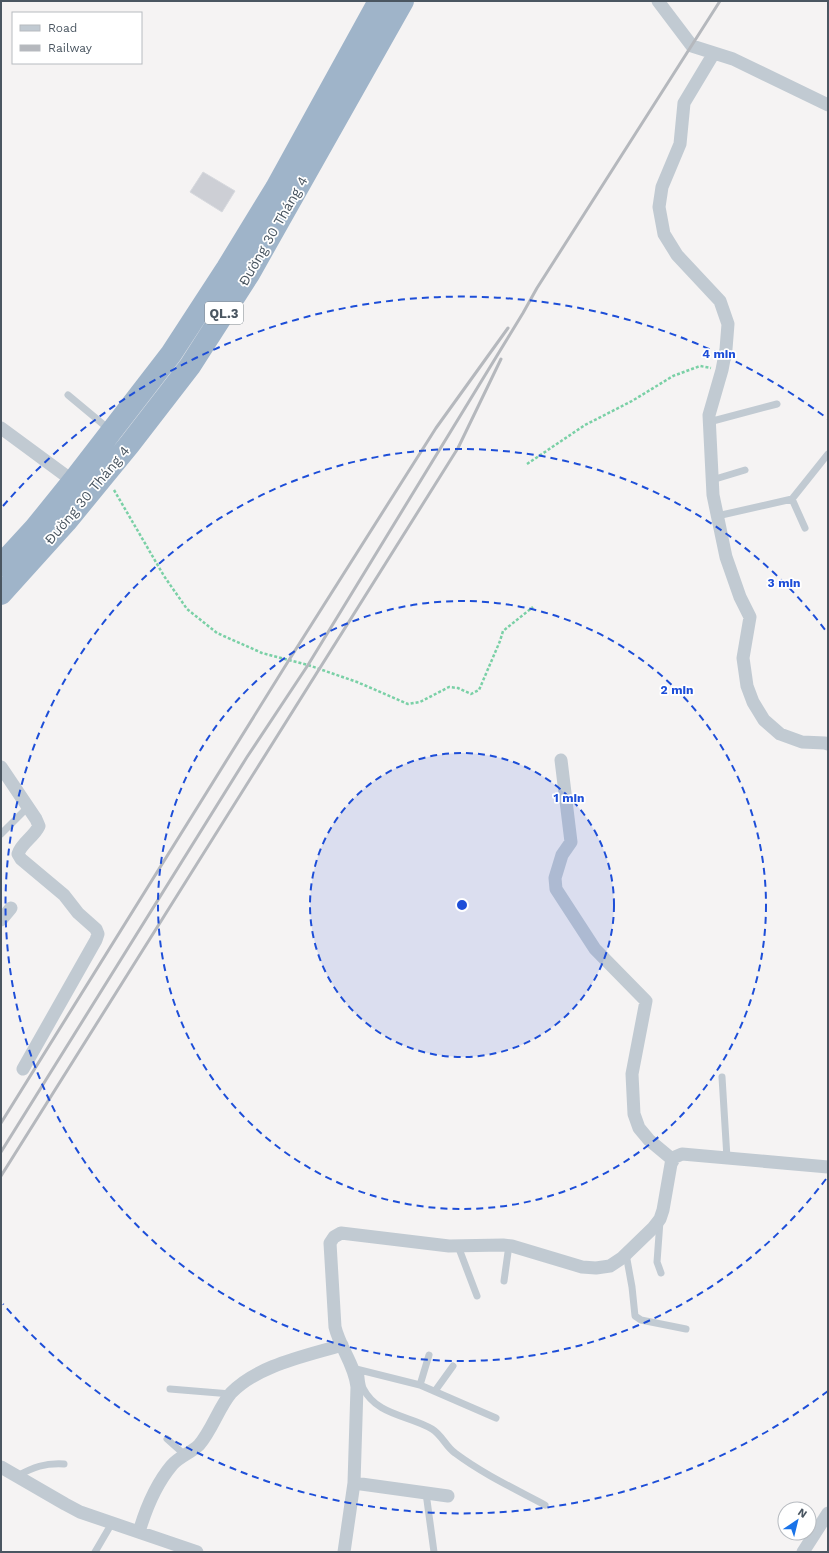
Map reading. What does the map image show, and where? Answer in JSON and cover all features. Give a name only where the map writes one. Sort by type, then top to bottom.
[{"type":"highway","name":"Đường 30 Tháng 4","points":[[1,594],[66,522],[190,366],[249,274],[284,193],[379,1]]},
{"type":"highway","name":"Đường 30 Tháng 4","points":[[1,565],[35,528],[73,481],[171,354],[227,268],[284,193],[403,1]]},
{"type":"street","points":[[658,1],[692,46],[733,60],[828,105]]},
{"type":"street","points":[[714,53],[684,103],[680,144],[662,187],[659,207],[664,234],[677,255],[720,301],[728,324],[726,349],[722,370],[709,415],[712,495],[726,558],[740,596],[750,617],[743,658],[747,686],[753,702],[764,720],[780,734],[802,742],[828,744]]},
{"type":"street","points":[[1,428],[73,481]]},
{"type":"street","points":[[561,760],[571,842],[562,855],[555,878],[556,889],[595,949],[646,1001],[632,1074],[634,1114],[639,1128],[649,1140],[673,1160]]},
{"type":"street","points":[[1,767],[36,819],[39,826],[36,832],[19,849],[18,854],[21,859],[64,895],[78,913],[96,929],[98,934],[23,1069]]},
{"type":"street","points":[[1,920],[11,908]]},
{"type":"street","points":[[344,1552],[354,1483],[357,1387],[356,1369],[342,1345],[335,1327],[330,1243],[334,1236],[341,1233],[458,1246],[508,1245],[582,1267],[596,1268],[610,1266],[626,1254],[653,1228],[660,1219],[664,1210],[670,1164],[682,1154],[828,1167]]},
{"type":"street","points":[[139,1532],[145,1511],[156,1488],[173,1464],[195,1448],[204,1439],[231,1394],[248,1378],[283,1362],[342,1345]]},
{"type":"street","points":[[1,1467],[70,1507],[112,1524],[139,1532],[173,1548],[197,1552]]},
{"type":"street","points":[[354,1483],[448,1496]]},
{"type":"street","points":[[803,1552],[828,1513]]},
{"type":"lane","points":[[68,395],[111,431]]},
{"type":"lane","points":[[709,422],[777,404]]},
{"type":"lane","points":[[717,516],[792,499],[828,454]]},
{"type":"lane","points":[[712,480],[745,470]]},
{"type":"lane","points":[[792,499],[805,528]]},
{"type":"lane","points":[[1,834],[28,807]]},
{"type":"lane","points":[[722,1076],[727,1158]]},
{"type":"lane","points":[[660,1219],[657,1262],[661,1273]]},
{"type":"lane","points":[[504,1281],[508,1245]]},
{"type":"lane","points":[[458,1246],[477,1296]]},
{"type":"lane","points":[[626,1254],[636,1316],[641,1320],[686,1330]]},
{"type":"lane","points":[[420,1385],[429,1355]]},
{"type":"lane","points":[[435,1391],[453,1366]]},
{"type":"lane","points":[[356,1369],[420,1385],[496,1418]]},
{"type":"lane","points":[[356,1369],[363,1387],[372,1400],[384,1410],[432,1430],[443,1439],[453,1452],[468,1462],[512,1488],[546,1505]]},
{"type":"lane","points":[[170,1389],[231,1394]]},
{"type":"lane","points":[[167,1440],[185,1455]]},
{"type":"lane","points":[[17,1476],[33,1467],[50,1464],[64,1464]]},
{"type":"lane","points":[[426,1493],[434,1552]]},
{"type":"lane","points":[[95,1552],[112,1524]]},
{"type":"path","points":[[526,464],[586,426],[632,401],[673,376],[700,366],[722,370]]},
{"type":"path","points":[[104,474],[164,576],[187,609],[217,632],[262,653],[308,664],[357,682],[408,704],[420,702],[449,688],[458,688],[471,694],[479,690],[503,631],[533,607]]},
{"type":"building","points":[[203,172],[235,191],[222,212],[190,192]]},
{"type":"railway","points":[[1,1152],[247,757],[308,665],[537,288],[720,1]]},
{"type":"railway","points":[[1,1123],[289,660],[436,428],[508,328]]},
{"type":"railway","points":[[1,1176],[458,448],[501,359]]}]
